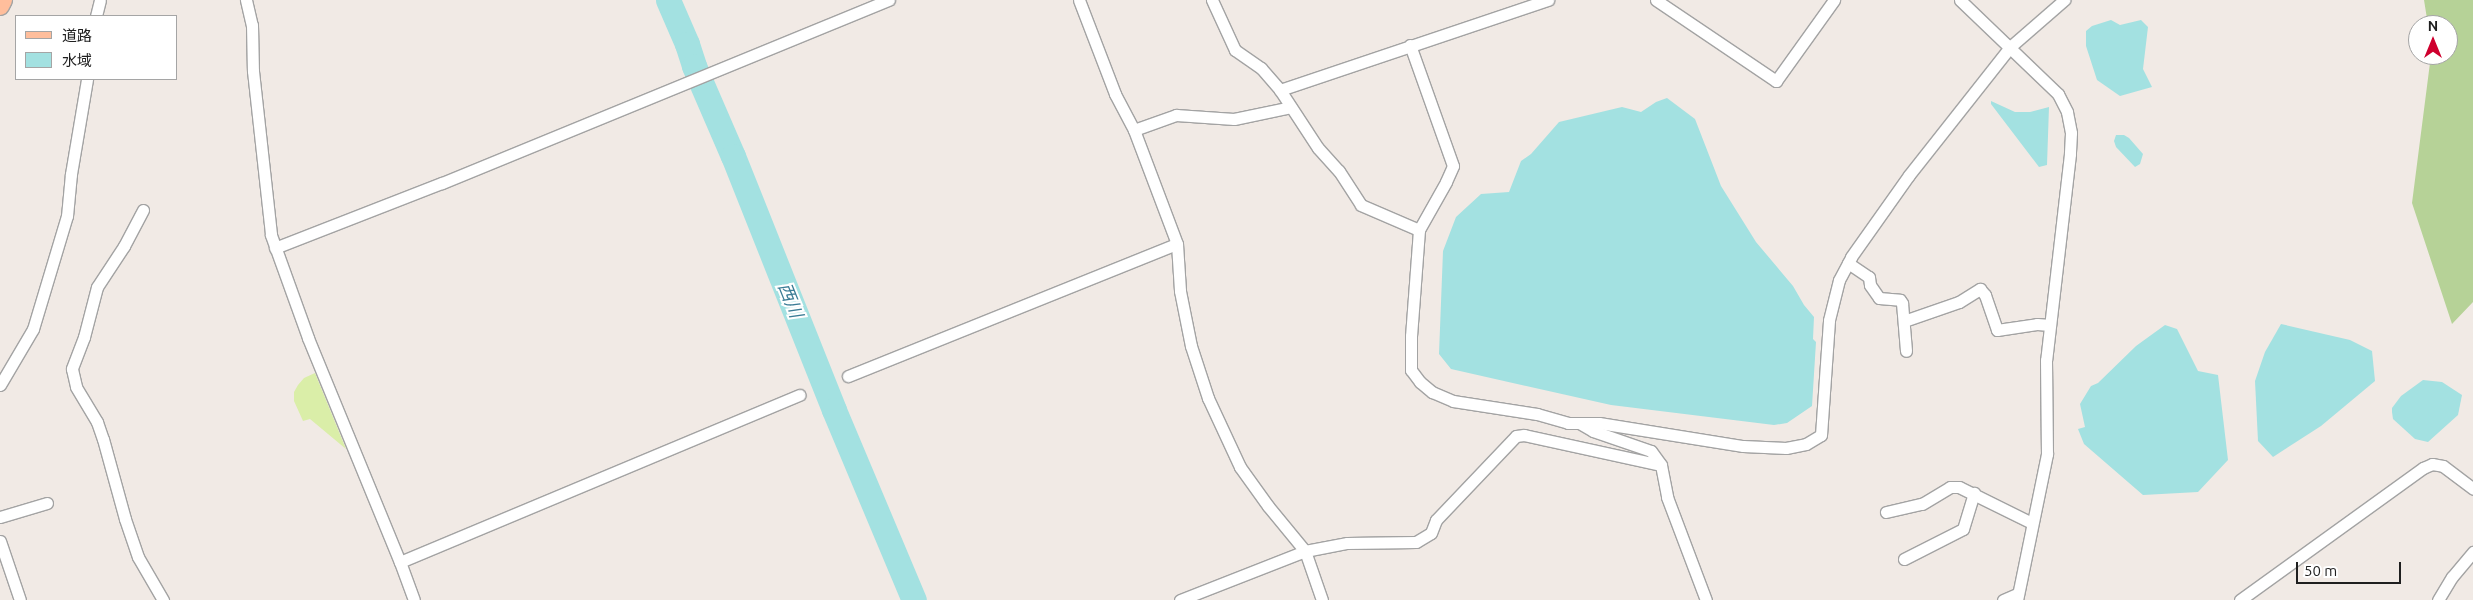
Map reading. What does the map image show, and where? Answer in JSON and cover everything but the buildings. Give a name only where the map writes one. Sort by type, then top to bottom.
[{"type":"main road","points":[[0,6],[3,0]]},
{"type":"street","points":[[96,15],[100,0]]},
{"type":"street","points":[[246,0],[252,25],[253,70],[271,235],[308,338],[414,600]]},
{"type":"street","points":[[275,248],[442,183],[889,0]]},
{"type":"street","points":[[1079,0],[1115,94],[1134,130],[1177,244],[1180,292],[1191,346],[1208,398],[1240,467],[1268,506],[1305,551],[1322,600]]},
{"type":"street","points":[[1213,0],[1236,50],[1261,68],[1280,90],[1318,148],[1339,171],[1361,205],[1419,230]]},
{"type":"street","points":[[1280,90],[1410,45],[1515,5],[1548,0]]},
{"type":"street","points":[[1656,0],[1776,81],[1834,0]]},
{"type":"street","points":[[1960,0],[2058,94],[2067,112],[2070,133],[2070,154],[2046,360],[2047,454],[2017,597],[2003,600]]},
{"type":"street","points":[[1410,45],[1453,166],[1419,230],[1410,336],[1411,370],[1420,382],[1432,392],[1453,401],[1537,414],[1568,423],[1599,423],[1743,446],[1786,448],[1806,444],[1821,435],[1829,320],[1839,280],[1848,263],[1908,175],[2010,47],[2064,0]]},
{"type":"street","points":[[0,385],[33,329],[67,216],[71,174],[87,80]]},
{"type":"street","points":[[1134,130],[1176,115],[1234,119],[1291,107]]},
{"type":"street","points":[[143,210],[124,246],[97,287],[84,337],[72,369],[76,387],[97,422],[103,439],[125,519],[138,557],[164,600]]},
{"type":"street","points":[[848,376],[1177,244]]},
{"type":"street","points":[[1848,263],[1869,277],[1870,285],[1879,298],[1900,300],[1904,321],[1906,351]]},
{"type":"street","points":[[1904,321],[1959,302],[1980,289],[1985,295],[1997,330],[2037,324],[2050,325]]},
{"type":"street","points":[[400,562],[799,395]]},
{"type":"street","points":[[1580,424],[1593,431],[1651,451],[1661,465],[1667,497],[1706,600]]},
{"type":"street","points":[[1180,600],[1305,551],[1347,543],[1416,542],[1431,533],[1436,520],[1516,436],[1524,435],[1661,465]]},
{"type":"street","points":[[2240,600],[2423,468],[2432,464],[2443,466],[2473,489]]},
{"type":"street","points":[[1886,512],[1922,504],[1950,487],[1959,487],[2032,523]]},
{"type":"street","points":[[1904,559],[1963,528],[1974,494]]},
{"type":"street","points":[[0,517],[47,503]]},
{"type":"street","points":[[0,540],[20,600]]},
{"type":"street","points":[[2438,600],[2452,577],[2473,552]]},
{"type":"green space","points":[[2424,0],[2473,0],[2473,302],[2452,324],[2412,203],[2430,65],[2458,65],[2458,15],[2426,15]]},
{"type":"green space","points":[[315,373],[346,449],[310,419],[303,421],[294,401],[294,392],[298,385],[304,378]]},
{"type":"water","points":[[2111,20],[2120,25],[2141,20],[2148,27],[2143,69],[2152,87],[2120,96],[2097,80],[2086,46],[2086,31],[2092,26]]},
{"type":"water","points":[[1667,98],[1695,119],[1721,186],[1756,242],[1793,286],[1804,305],[1814,317],[1813,339],[1816,342],[1812,406],[1787,423],[1774,425],[1611,405],[1451,369],[1439,354],[1443,251],[1456,217],[1481,194],[1509,192],[1521,161],[1531,154],[1559,122],[1622,107],[1641,112],[1656,102]]},
{"type":"water","points":[[1991,101],[2015,112],[2030,112],[2049,107],[2047,165],[2039,167],[1991,104]]},
{"type":"water","points":[[2116,135],[2124,135],[2129,138],[2143,154],[2140,164],[2135,167],[2116,147],[2114,141]]},
{"type":"water","points":[[2281,324],[2350,340],[2372,351],[2375,381],[2321,426],[2273,457],[2258,441],[2255,381],[2265,352]]},
{"type":"water","points":[[2165,325],[2177,329],[2198,371],[2218,375],[2228,460],[2198,492],[2143,495],[2084,444],[2078,429],[2085,427],[2080,404],[2091,386],[2098,383],[2136,346]]},
{"type":"water","points":[[2423,380],[2442,382],[2462,395],[2458,415],[2428,442],[2415,439],[2393,419],[2392,412],[2392,408],[2401,396]]},
{"type":"waterway","name":"西川","points":[[668,0],[733,156],[834,410],[914,600]]}]
